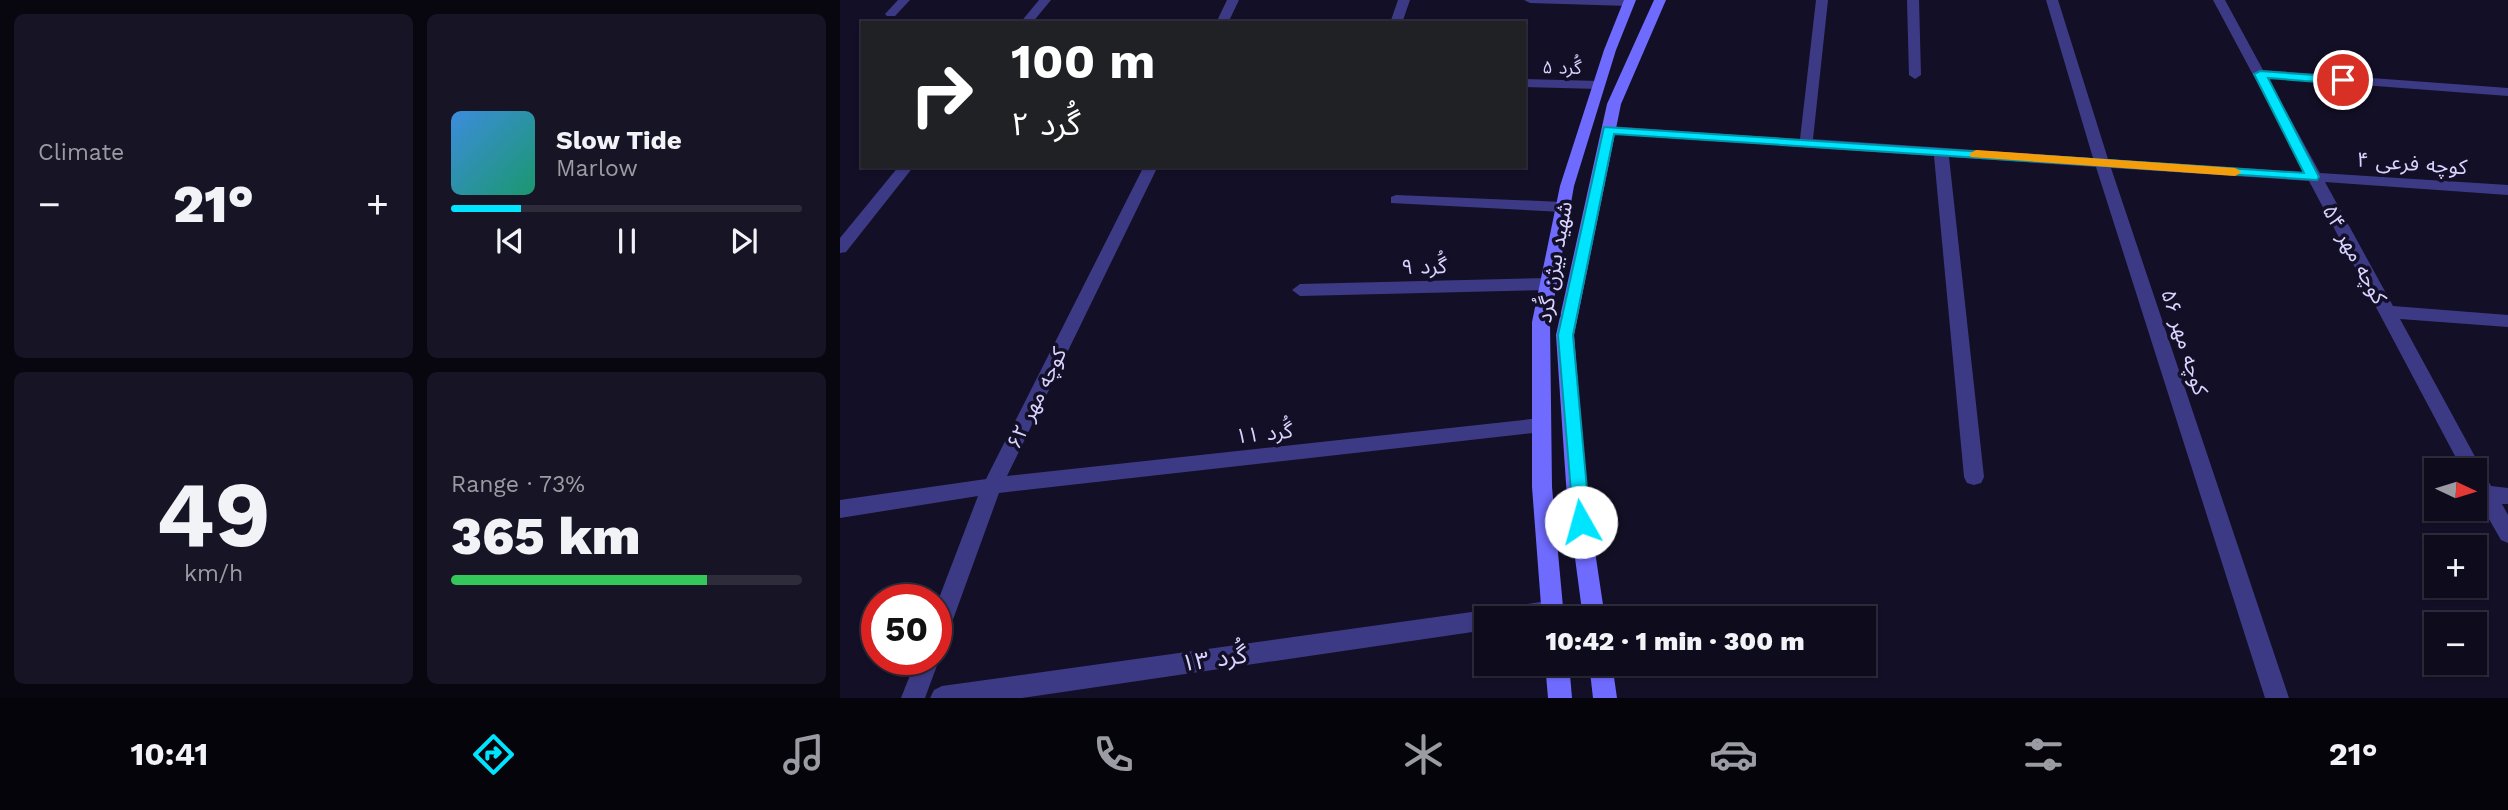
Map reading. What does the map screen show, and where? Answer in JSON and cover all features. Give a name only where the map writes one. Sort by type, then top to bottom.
[{"type":"main road","name":"شهید بیژن گُرد","points":[[1592,606],[1577,498],[1565,335],[1614,104],[1660,0]]},
{"type":"main road","name":"شهید بیژن گُرد","points":[[1552,606],[1542,487],[1541,322],[1563,207],[1599,85],[1630,1]]},
{"type":"main road","points":[[1558,676],[1560,698]]},
{"type":"main road","points":[[1602,676],[1605,698]]},
{"type":"street","points":[[891,14],[904,0]]},
{"type":"street","points":[[1028,21],[1045,0]]},
{"type":"street","points":[[1223,21],[1233,0]]},
{"type":"street","points":[[1397,21],[1404,0]]},
{"type":"street","points":[[1530,0],[1630,1]]},
{"type":"street","points":[[1806,142],[1822,0]]},
{"type":"street","points":[[1913,0],[1915,75]]},
{"type":"street","name":"کوچه مهر ۵۶","points":[[2052,0],[2102,163],[2277,698]]},
{"type":"street","name":"کوچه مهر ۵۴","points":[[2219,0],[2466,458]]},
{"type":"street","points":[[2260,74],[2508,92]]},
{"type":"street","name":"گُرد ۵","points":[[1526,83],[1599,85]]},
{"type":"street","name":"کوچه فرعی ۴","points":[[1609,130],[2508,190]]},
{"type":"street","points":[[1941,152],[1973,477]]},
{"type":"street","points":[[840,248],[905,168]]},
{"type":"street","name":"کوچه مهر ۶۲","points":[[952,593],[992,486],[1150,168]]},
{"type":"street","points":[[1396,200],[1563,207]]},
{"type":"street","name":"گُرد ۹","points":[[1300,290],[1548,285]]},
{"type":"street","points":[[2388,312],[2508,321]]},
{"type":"street","name":"گُرد ۱۱","points":[[840,509],[992,486],[1541,425]]},
{"type":"street","points":[[2487,494],[2508,496]]},
{"type":"street","name":"کوچه مهر ۵۴","points":[[2487,497],[2508,534]]},
{"type":"street","name":"گُرد ۱۳","points":[[942,698],[1474,622]]},
{"type":"street","points":[[913,698],[922,675]]},
{"type":"slow traffic","points":[[1976,154],[2235,172]]},
{"type":"route","points":[[1581,522],[1565,335],[1609,130],[2313,177],[2260,74],[2343,80]]}]
